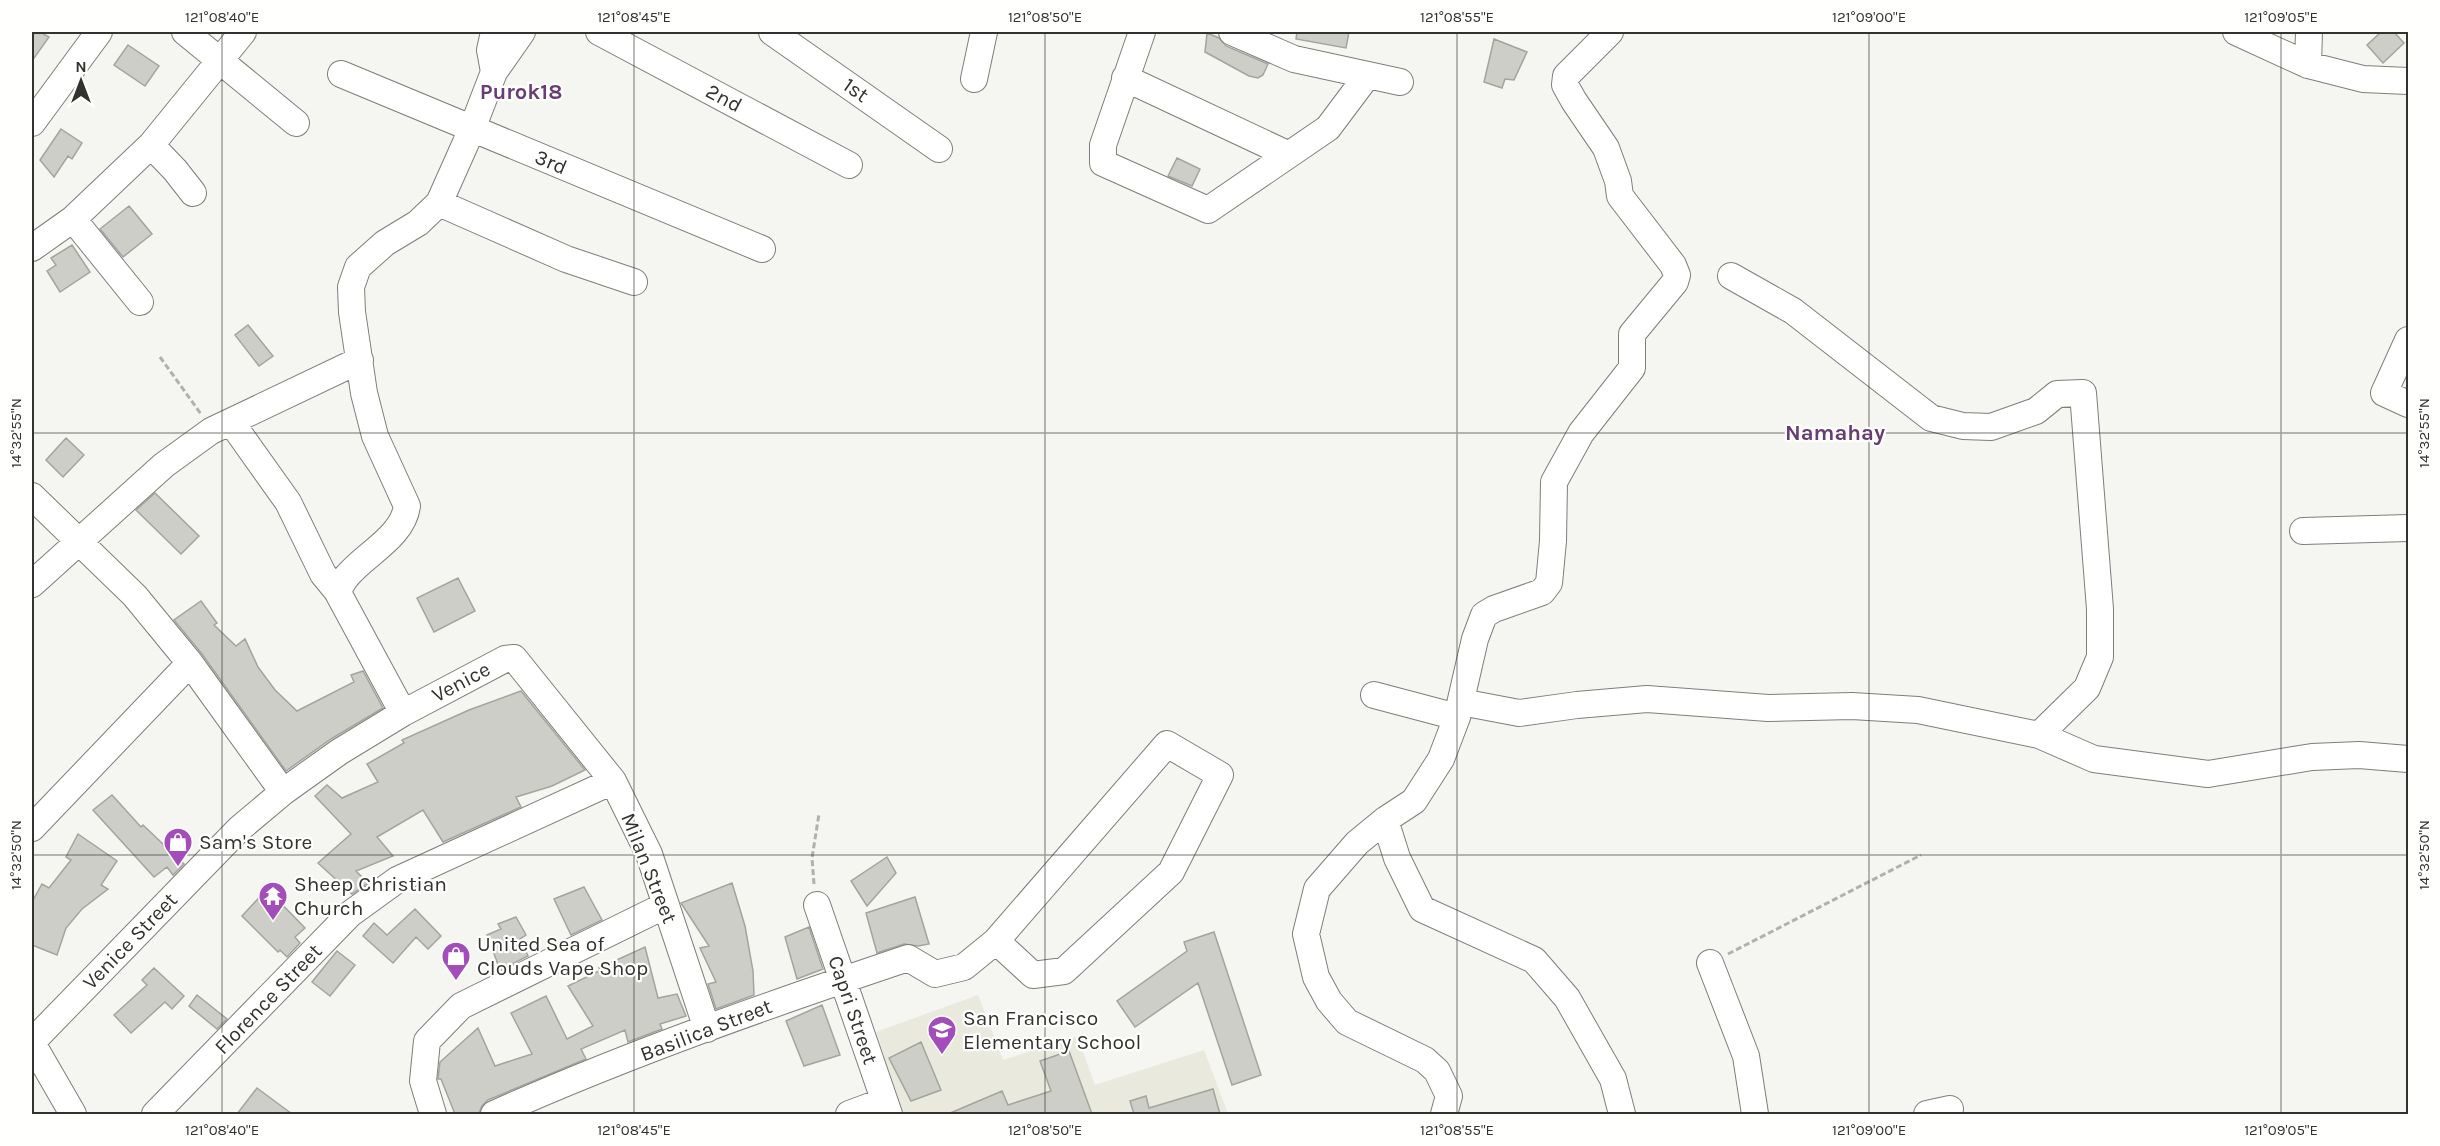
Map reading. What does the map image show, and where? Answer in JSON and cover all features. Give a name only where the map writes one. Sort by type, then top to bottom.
[{"type":"street","points":[[32,123],[99,32]]},
{"type":"street","points":[[185,32],[296,123]]},
{"type":"street","points":[[32,248],[73,219],[151,145],[243,32]]},
{"type":"street","points":[[494,32],[490,50],[494,72]]},
{"type":"street","points":[[337,591],[348,574],[370,556],[405,517],[406,506],[375,436],[364,393],[352,312],[351,287],[358,267],[385,243],[418,223],[439,203],[494,72],[522,32]]},
{"type":"street","name":"2nd","points":[[599,32],[849,165]]},
{"type":"street","name":"1st","points":[[772,32],[939,149]]},
{"type":"street","points":[[974,79],[984,32]]},
{"type":"street","points":[[1142,32],[1103,145],[1103,163],[1208,210],[1328,128],[1367,76]]},
{"type":"street","points":[[1232,32],[1294,59],[1400,82]]},
{"type":"street","points":[[1444,1114],[1449,1096],[1437,1071],[1425,1060],[1347,1022],[1329,1001],[1316,977],[1306,934],[1317,889],[1357,843],[1384,820],[1414,801],[1441,759],[1459,710],[1475,639],[1484,615],[1494,609],[1542,592],[1549,584],[1553,541],[1554,482],[1581,434],[1632,368],[1632,334],[1675,282],[1677,276],[1673,265],[1620,196],[1618,181],[1606,148],[1565,85],[1566,76],[1610,32]]},
{"type":"street","points":[[2236,32],[2308,64],[2363,79],[2409,81]]},
{"type":"street","points":[[2308,64],[2309,32]]},
{"type":"street","name":"3rd","points":[[341,74],[762,249]]},
{"type":"street","points":[[1125,78],[1287,154]]},
{"type":"street","points":[[151,145],[193,193]]},
{"type":"street","points":[[439,203],[566,259],[634,282]]},
{"type":"street","points":[[73,219],[140,302]]},
{"type":"street","points":[[1731,276],[1793,311],[1931,418],[1963,426],[1991,427],[2036,411],[2057,394],[2083,393],[2100,609],[2100,657],[2087,688],[2039,735]]},
{"type":"street","points":[[2409,340],[2384,393],[2409,404]]},
{"type":"street","points":[[32,584],[164,465],[221,427],[360,360]]},
{"type":"street","points":[[221,427],[288,502],[323,574],[337,591],[403,713]]},
{"type":"street","points":[[32,496],[135,596],[190,663],[283,792]]},
{"type":"street","points":[[2303,531],[2409,528]]},
{"type":"street","name":"Venice","points":[[403,713],[505,659],[514,658],[520,664]]},
{"type":"street","points":[[32,828],[190,663]]},
{"type":"street","name":"Milan Street","points":[[520,664],[613,781],[649,854],[707,1029]]},
{"type":"street","points":[[1374,695],[1459,710],[1519,713],[1647,699],[1768,708],[1852,706],[1918,710],[2039,735],[2094,759],[2208,774],[2312,757],[2359,755],[2409,759]]},
{"type":"street","name":"Venice Street","points":[[32,1043],[239,829],[283,792],[339,752],[403,713]]},
{"type":"street","name":"Basilica Street","points":[[494,1114],[545,1091],[707,1029],[908,958],[935,974],[964,967],[996,940],[1167,744],[1220,775],[1171,872],[1064,971],[1033,975],[996,940]]},
{"type":"street","name":"Florence Street","points":[[155,1114],[350,914],[397,880],[613,781]]},
{"type":"street","points":[[1384,820],[1397,858],[1422,909],[1534,960],[1567,998],[1613,1079],[1622,1114]]},
{"type":"street","name":"Capri Street","points":[[817,905],[887,1108]]},
{"type":"street","points":[[433,1114],[423,1081],[427,1041],[461,1006],[666,906]]},
{"type":"street","points":[[1710,963],[1746,1056],[1755,1114]]},
{"type":"street","points":[[32,1043],[73,1114]]},
{"type":"street","points":[[849,1114],[887,1108]]},
{"type":"path","points":[[160,357],[199,409],[221,427]]},
{"type":"path","points":[[817,905],[812,858],[819,814]]},
{"type":"path","points":[[1710,963],[1921,855]]},
{"type":"shaded area","name":"San Francisco Elementary School","points":[[978,995],[1003,1060],[1077,1036],[1095,1085],[1204,1050],[1228,1114],[903,1114],[876,1032]]},
{"type":"building","points":[[32,32],[40,32],[49,37],[32,61]]},
{"type":"building","points":[[1297,32],[1349,32],[1346,48],[1296,39]]},
{"type":"building","points":[[2381,32],[2394,32],[2404,43],[2383,63],[2367,45]]},
{"type":"building","points":[[1207,33],[1219,38],[1226,46],[1268,64],[1263,75],[1258,78],[1249,76],[1205,52]]},
{"type":"building","points":[[1494,39],[1527,52],[1514,80],[1505,79],[1502,88],[1484,82]]},
{"type":"building","points":[[128,45],[159,66],[145,86],[114,65]]},
{"type":"building","points":[[61,129],[82,143],[72,159],[68,156],[54,177],[40,160]]},
{"type":"building","points":[[1177,158],[1200,169],[1192,186],[1168,176]]},
{"type":"building","points":[[129,206],[152,234],[123,257],[100,229]]},
{"type":"building","points":[[72,245],[90,272],[60,292],[47,271],[56,265],[51,258]]},
{"type":"building","points":[[248,325],[273,356],[259,366],[235,335]]},
{"type":"building","points":[[66,438],[84,455],[63,477],[46,460]]},
{"type":"building","points":[[155,493],[199,536],[181,554],[136,510]]},
{"type":"building","points":[[458,578],[475,611],[434,632],[417,598]]},
{"type":"building","points":[[201,601],[217,623],[214,625],[236,646],[245,639],[258,667],[275,690],[297,711],[354,682],[351,675],[363,671],[383,708],[331,739],[286,771],[202,654],[174,620]]},
{"type":"building","points":[[521,691],[585,770],[552,786],[516,797],[521,807],[443,842],[423,810],[377,837],[393,856],[356,871],[368,883],[352,894],[318,863],[351,834],[315,796],[327,785],[342,798],[378,782],[367,764],[404,743],[402,740],[469,710]]},
{"type":"building","points":[[112,795],[141,827],[143,825],[184,864],[173,875],[167,867],[154,877],[93,810]]},
{"type":"building","points":[[78,834],[117,861],[101,885],[108,889],[82,909],[66,928],[57,955],[32,945],[32,902],[42,884],[49,888],[71,860],[66,857]]},
{"type":"building","points":[[887,857],[896,873],[867,906],[851,881]]},
{"type":"building","points":[[732,883],[745,926],[753,971],[754,995],[716,1009],[708,984],[716,982],[700,948],[709,946],[681,903]]},
{"type":"building","points":[[584,887],[602,920],[571,935],[554,899]]},
{"type":"building","name":"Sheep Christian Church","points":[[267,889],[305,928],[295,937],[300,943],[287,957],[280,950],[278,952],[242,916]]},
{"type":"building","points":[[915,897],[929,944],[918,946],[904,944],[877,953],[866,913]]},
{"type":"building","points":[[415,909],[441,936],[428,949],[416,937],[393,963],[363,936],[374,923],[387,935]]},
{"type":"building","points":[[516,917],[526,935],[520,939],[528,956],[500,970],[487,935],[501,929],[498,924]]},
{"type":"building","points":[[809,927],[823,969],[797,979],[785,937]]},
{"type":"building","points":[[1214,932],[1261,1075],[1232,1085],[1198,983],[1135,1027],[1117,1001],[1187,951],[1184,942]]},
{"type":"building","points":[[645,947],[658,998],[677,994],[686,1016],[660,1024],[662,1029],[628,1042],[625,1030],[581,1049],[586,1059],[488,1100],[479,1113],[455,1114],[441,1079],[438,1079],[440,1062],[478,1028],[495,1066],[532,1054],[511,1013],[546,996],[567,1039],[593,1026],[568,986],[601,970],[599,968]]},
{"type":"building","points":[[337,951],[355,965],[330,996],[312,982]]},
{"type":"building","points":[[154,968],[184,996],[172,1009],[165,1002],[131,1033],[114,1015],[147,985],[142,980]]},
{"type":"building","points":[[197,995],[227,1019],[217,1029],[189,1006]]},
{"type":"building","points":[[822,1005],[840,1055],[804,1066],[786,1021]]},
{"type":"building","points":[[921,1042],[941,1090],[911,1101],[889,1058]]},
{"type":"building","points":[[1069,1051],[1092,1114],[948,1114],[1002,1091],[1008,1105],[1051,1091],[1040,1061]]},
{"type":"building","points":[[257,1088],[292,1114],[237,1114]]},
{"type":"building","points":[[1213,1089],[1220,1114],[1134,1114],[1130,1101],[1146,1096],[1149,1108]]},
{"type":"place","name":"Sam's Store","points":[[178,868]]},
{"type":"place","name":"Sheep Christian Church","points":[[273,922]]},
{"type":"place","name":"United Sea of Clouds Vape Shop","points":[[456,982]]},
{"type":"place","name":"San Francisco Elementary School","points":[[942,1056]]},
{"type":"district","name":"Purok18","points":[[521,92]]},
{"type":"district","name":"Namahay","points":[[1835,433]]}]
